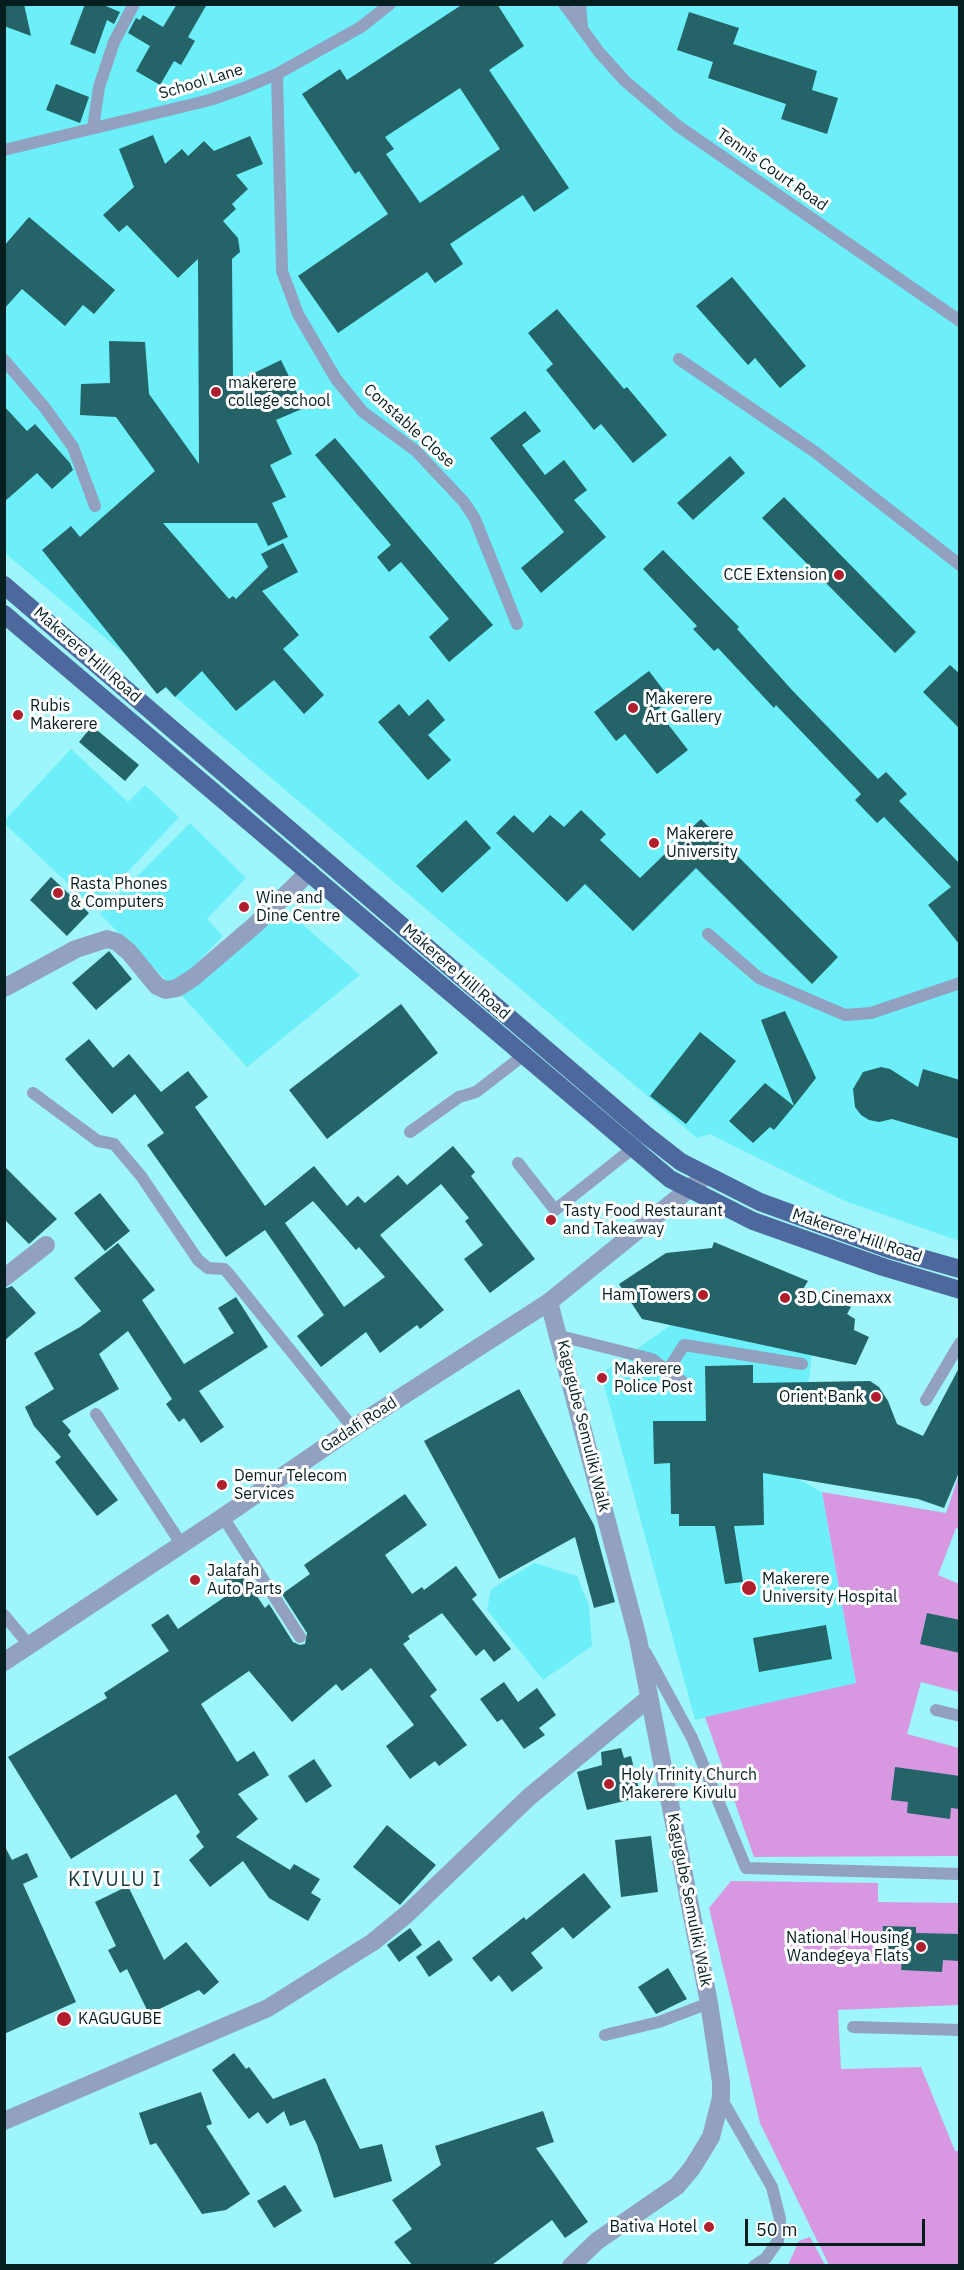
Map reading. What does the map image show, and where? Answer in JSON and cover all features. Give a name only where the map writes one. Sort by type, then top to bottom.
[{"type":"main road","name":"Makerere Hill Road","points":[[4,585],[645,1134],[681,1162],[760,1202],[890,1249],[960,1269]]},
{"type":"main road","name":"Makerere Hill Road","points":[[4,614],[670,1179],[753,1221],[883,1267],[960,1290]]},
{"type":"street","points":[[4,988],[76,949],[107,939],[117,942],[129,952],[157,986],[166,990],[177,988],[193,978],[255,925],[309,872]]},
{"type":"street","name":"Gadafi Road","points":[[4,1662],[224,1517],[353,1428],[549,1302],[705,1176]]},
{"type":"street","points":[[4,1278],[46,1245]]},
{"type":"street","name":"Kagugube Semuliki Walk","points":[[549,1302],[560,1336],[638,1639],[709,2003],[721,2098],[704,2151],[677,2186],[597,2241],[571,2265]]},
{"type":"street","points":[[4,2121],[268,2008],[373,1942],[407,1914],[529,1797],[650,1698]]},
{"type":"lane","points":[[93,128],[99,87],[110,54],[134,4]]},
{"type":"lane","name":"School Lane","points":[[4,150],[210,100],[277,74],[361,27],[390,4]]},
{"type":"lane","name":"Tennis Court Road","points":[[564,4],[598,51],[625,81],[678,126],[960,321]]},
{"type":"lane","name":"Tennis Court Road","points":[[580,4],[582,27]]},
{"type":"lane","name":"Constable Close","points":[[277,74],[282,271],[298,314],[336,379],[363,412],[416,451],[464,502],[475,519],[517,624]]},
{"type":"lane","points":[[679,359],[815,452],[960,565]]},
{"type":"lane","points":[[4,360],[45,408],[73,447],[95,506]]},
{"type":"lane","points":[[708,934],[759,978],[845,1015],[871,1013],[960,983]]},
{"type":"lane","points":[[410,1132],[459,1097],[476,1092],[524,1055]]},
{"type":"lane","points":[[33,1093],[98,1141],[114,1144],[141,1176],[198,1260],[208,1268],[224,1269],[228,1273],[353,1428]]},
{"type":"lane","points":[[518,1164],[555,1210],[632,1149]]},
{"type":"lane","points":[[560,1336],[652,1359],[687,1385]]},
{"type":"lane","points":[[926,1400],[960,1343]]},
{"type":"lane","points":[[668,1370],[684,1346],[802,1364]]},
{"type":"lane","points":[[96,1414],[182,1545]]},
{"type":"lane","points":[[224,1517],[300,1637]]},
{"type":"lane","points":[[4,1615],[29,1645]]},
{"type":"lane","points":[[638,1639],[692,1738],[738,1854],[747,1868],[960,1874]]},
{"type":"lane","points":[[936,1710],[960,1716]]},
{"type":"lane","points":[[605,2035],[659,2022],[709,2003]]},
{"type":"lane","points":[[853,2027],[960,2030]]},
{"type":"lane","points":[[721,2098],[772,2187],[780,2219],[778,2241],[766,2258],[754,2265]]},
{"type":"shaded area","name":"Makerere University","points":[[5,5],[959,5],[959,1241],[845,1201],[710,1134],[697,1138],[5,553]]},
{"type":"shaded area","points":[[71,749],[128,802],[145,785],[179,817],[94,908],[5,824],[5,820]]},
{"type":"shaded area","points":[[190,823],[246,878],[207,919],[223,936],[173,987],[100,914]]},
{"type":"shaded area","points":[[284,908],[360,975],[247,1067],[182,996]]},
{"type":"shaded area","name":"Makerere University Hospital","points":[[671,1325],[812,1355],[796,1478],[822,1492],[856,1684],[695,1720],[601,1374]]},
{"type":"shaded area","points":[[959,1475],[959,1529],[956,1528],[938,1575],[959,1584],[959,1692],[921,1682],[907,1734],[959,1748],[959,1856],[754,1857],[705,1717],[856,1683],[822,1492],[946,1513]]},
{"type":"shaded area","points":[[534,1563],[577,1576],[589,1605],[592,1646],[543,1680],[487,1610],[491,1589]]},
{"type":"shaded area","points":[[731,1881],[878,1883],[878,1902],[959,1903],[959,2005],[838,2010],[841,2069],[921,2067],[955,2151],[959,2151],[959,2265],[829,2265],[760,2123],[709,1908]]},
{"type":"shaded area","points":[[810,2237],[825,2265],[788,2265],[799,2241]]},
{"type":"building","points":[[4,4],[24,4],[31,36],[4,26]]},
{"type":"building","points":[[85,4],[101,4],[120,12],[114,24],[107,20],[95,54],[70,44]]},
{"type":"building","points":[[177,4],[207,4],[188,37],[195,41],[181,65],[174,61],[160,85],[136,71],[150,46],[128,33],[136,18],[140,20],[143,15],[163,27]]},
{"type":"building","points":[[463,4],[497,4],[524,46],[489,70],[569,188],[534,212],[523,195],[450,244],[463,264],[435,283],[427,272],[338,333],[298,276],[388,214],[359,171],[355,174],[302,94],[340,69],[347,80]],"holes":[[[460,88],[500,149],[420,203],[386,154],[394,149],[385,137]]]},
{"type":"building","points":[[689,12],[739,28],[733,44],[817,71],[812,90],[838,98],[827,134],[781,119],[786,104],[708,78],[713,62],[677,50]]},
{"type":"building","points":[[56,84],[89,97],[80,123],[46,110]]},
{"type":"building","points":[[153,135],[165,164],[182,149],[188,156],[204,141],[214,151],[250,136],[263,164],[236,175],[248,189],[232,204],[236,209],[223,221],[238,238],[240,252],[232,259],[233,383],[281,360],[304,408],[276,420],[292,454],[270,465],[286,497],[272,503],[288,537],[268,546],[257,523],[163,523],[229,599],[233,596],[236,599],[268,567],[261,554],[283,543],[298,572],[262,591],[299,635],[283,649],[324,695],[304,714],[274,680],[236,711],[202,671],[175,697],[166,687],[157,694],[42,550],[71,526],[80,537],[155,471],[116,417],[80,415],[81,384],[110,383],[109,341],[145,342],[149,394],[199,464],[198,259],[178,278],[127,225],[119,232],[103,215],[134,187],[119,149]]},
{"type":"building","points":[[29,217],[115,290],[94,314],[83,305],[65,326],[22,289],[4,309],[4,246]]},
{"type":"building","points":[[732,277],[806,366],[780,388],[755,358],[748,365],[696,306]]},
{"type":"building","points":[[557,309],[624,389],[627,387],[667,435],[633,463],[601,424],[594,430],[546,370],[553,364],[528,333]]},
{"type":"building","points":[[4,406],[27,431],[35,424],[70,463],[73,470],[52,489],[37,473],[4,502]]},
{"type":"building","points":[[525,411],[541,431],[522,445],[545,475],[564,460],[587,490],[574,500],[606,537],[541,593],[521,568],[564,532],[490,438]]},
{"type":"building","points":[[335,438],[493,625],[449,662],[429,637],[449,619],[401,562],[389,572],[377,557],[391,545],[315,455]]},
{"type":"building","points":[[730,456],[745,473],[693,520],[677,503]]},
{"type":"building","name":"CCE Extension","points":[[784,497],[916,632],[895,653],[762,518]]},
{"type":"building","points":[[663,550],[739,627],[737,629],[792,690],[878,779],[886,772],[907,794],[899,801],[960,864],[960,945],[928,905],[951,887],[884,817],[877,823],[855,800],[861,794],[776,705],[774,708],[718,648],[714,651],[693,629],[697,626],[643,569]]},
{"type":"building","points":[[950,665],[960,674],[960,729],[923,692]]},
{"type":"building","points":[[649,671],[671,700],[657,710],[688,750],[657,774],[625,734],[616,741],[594,712]]},
{"type":"building","points":[[428,699],[445,720],[428,735],[451,760],[428,780],[378,722],[399,704],[409,716]]},
{"type":"building","points":[[92,726],[139,765],[125,781],[79,742]]},
{"type":"building","points":[[581,810],[606,834],[600,840],[640,878],[701,819],[838,957],[812,984],[696,868],[633,931],[585,884],[567,902],[496,833],[514,815],[533,833],[550,815],[564,827]]},
{"type":"building","points":[[466,820],[491,848],[442,893],[416,866]]},
{"type":"building","points":[[51,877],[89,913],[67,936],[30,900]]},
{"type":"building","points":[[109,951],[132,979],[96,1010],[72,983]]},
{"type":"building","points":[[401,1004],[438,1053],[327,1139],[289,1090]]},
{"type":"building","points":[[785,1011],[816,1078],[794,1106],[761,1020]]},
{"type":"building","points":[[700,1032],[736,1061],[686,1124],[650,1096]]},
{"type":"building","points":[[89,1039],[113,1068],[129,1054],[161,1092],[188,1071],[208,1097],[195,1107],[265,1206],[314,1166],[347,1206],[358,1196],[365,1203],[398,1175],[407,1185],[453,1146],[475,1172],[471,1176],[535,1259],[490,1293],[464,1259],[483,1245],[465,1221],[469,1218],[441,1184],[380,1235],[444,1310],[420,1329],[417,1325],[380,1353],[366,1332],[321,1367],[297,1336],[324,1315],[265,1230],[226,1257],[147,1145],[164,1133],[135,1094],[112,1114],[65,1059]],"holes":[[[313,1201],[356,1250],[359,1247],[385,1277],[344,1307],[285,1223]]]},
{"type":"building","points":[[881,1067],[890,1069],[918,1087],[923,1069],[960,1080],[960,1139],[892,1119],[879,1122],[861,1115],[855,1107],[853,1089],[863,1072]]},
{"type":"building","points":[[765,1083],[794,1106],[774,1130],[770,1127],[753,1143],[729,1121]]},
{"type":"building","points":[[4,1166],[57,1219],[29,1244],[4,1219]]},
{"type":"building","points":[[100,1193],[130,1231],[105,1251],[74,1213]]},
{"type":"building","name":"Ham Towers","points":[[714,1242],[808,1281],[803,1289],[851,1307],[847,1314],[855,1319],[854,1330],[869,1337],[856,1365],[642,1319],[619,1284],[666,1253],[712,1248]]},
{"type":"building","points":[[118,1243],[155,1290],[142,1300],[184,1364],[234,1333],[218,1308],[236,1297],[268,1347],[199,1391],[224,1427],[201,1443],[184,1418],[179,1422],[166,1404],[172,1399],[128,1331],[99,1354],[119,1389],[62,1421],[71,1431],[68,1435],[118,1500],[97,1516],[55,1462],[61,1457],[34,1426],[25,1407],[54,1389],[34,1353],[80,1327],[101,1311],[74,1278]]},
{"type":"building","points":[[12,1286],[36,1313],[4,1341],[4,1289]]},
{"type":"building","points":[[753,1365],[753,1383],[870,1381],[879,1387],[888,1401],[897,1424],[923,1436],[960,1366],[960,1470],[944,1508],[918,1499],[763,1473],[764,1525],[734,1526],[743,1582],[725,1584],[715,1526],[679,1526],[679,1514],[671,1514],[670,1463],[654,1464],[653,1421],[706,1421],[705,1366]]},
{"type":"building","points":[[519,1389],[594,1525],[615,1602],[594,1608],[575,1537],[499,1579],[424,1441]]},
{"type":"building","points":[[405,1494],[427,1525],[385,1555],[412,1594],[422,1587],[424,1590],[456,1566],[477,1595],[472,1599],[511,1649],[494,1662],[484,1649],[476,1656],[442,1613],[408,1636],[410,1639],[403,1644],[437,1690],[430,1696],[467,1745],[439,1766],[435,1761],[410,1779],[386,1746],[414,1725],[371,1668],[342,1691],[336,1684],[292,1722],[249,1671],[201,1704],[237,1762],[254,1751],[269,1775],[238,1794],[258,1819],[236,1837],[290,1870],[294,1864],[320,1879],[311,1893],[321,1899],[308,1921],[269,1898],[243,1861],[210,1887],[189,1860],[204,1847],[196,1836],[200,1832],[176,1794],[71,1859],[8,1757],[107,1698],[104,1693],[169,1651],[151,1625],[168,1614],[178,1629],[232,1592],[221,1575],[236,1565],[265,1608],[269,1604],[293,1642],[300,1645],[305,1644],[307,1633],[282,1594],[310,1574],[304,1565]]},
{"type":"building","points":[[927,1613],[960,1620],[960,1653],[920,1644]]},
{"type":"building","points":[[826,1625],[832,1659],[759,1672],[753,1638]]},
{"type":"building","points":[[504,1682],[518,1702],[537,1688],[556,1715],[539,1728],[545,1735],[524,1749],[502,1719],[497,1722],[480,1699]]},
{"type":"building","name":"Holy Trinity Church Makerere Kivulu","points":[[621,1748],[624,1758],[631,1756],[641,1797],[587,1810],[577,1772],[602,1765],[601,1752]]},
{"type":"building","points":[[314,1759],[332,1786],[306,1803],[288,1776]]},
{"type":"building","points":[[895,1767],[960,1776],[960,1809],[951,1808],[950,1819],[907,1813],[908,1802],[891,1800]]},
{"type":"building","points":[[387,1825],[436,1865],[400,1905],[353,1867]]},
{"type":"building","points":[[651,1836],[658,1892],[621,1897],[615,1840]]},
{"type":"building","points":[[4,1845],[12,1860],[27,1853],[38,1877],[23,1884],[76,2002],[4,2034]]},
{"type":"building","points":[[584,1873],[611,1907],[573,1939],[563,1927],[531,1953],[543,1968],[512,1992],[499,1975],[491,1982],[472,1958],[524,1917],[526,1920]]},
{"type":"building","points":[[128,1886],[164,1960],[186,1942],[219,1982],[204,1995],[199,1990],[149,2014],[127,1969],[120,1973],[108,1950],[116,1946],[95,1902]]},
{"type":"building","name":"National Housing Wandegeya Flats","points":[[883,1926],[916,1927],[916,1933],[960,1934],[960,1961],[943,1960],[942,1972],[901,1970],[902,1961],[881,1960]]},
{"type":"building","points":[[410,1928],[422,1945],[399,1962],[387,1945]]},
{"type":"building","points":[[439,1940],[453,1960],[429,1977],[416,1957]]},
{"type":"building","points":[[668,1968],[687,1999],[656,2014],[638,1987]]},
{"type":"building","points":[[234,2053],[246,2069],[249,2067],[273,2099],[325,2078],[360,2149],[382,2144],[392,2181],[334,2198],[317,2145],[305,2120],[290,2126],[284,2111],[267,2124],[258,2112],[249,2119],[212,2070]]},
{"type":"building","points":[[201,2092],[212,2124],[206,2126],[250,2194],[226,2210],[202,2214],[156,2143],[150,2145],[139,2113]]},
{"type":"building","points":[[543,2111],[554,2142],[536,2148],[588,2222],[565,2238],[552,2220],[492,2265],[412,2265],[394,2242],[412,2229],[392,2200],[441,2165],[435,2146]]},
{"type":"building","points":[[285,2185],[302,2211],[274,2228],[257,2201]]},
{"type":"place","name":"makerere college school","points":[[216,392]]},
{"type":"place","name":"CCE Extension","points":[[839,575]]},
{"type":"place","name":"Makerere Art Gallery","points":[[633,708]]},
{"type":"place","name":"Rubis Makerere","points":[[18,715]]},
{"type":"place","name":"Makerere University","points":[[654,843]]},
{"type":"place","name":"Rasta Phones & Computers","points":[[58,893]]},
{"type":"place","name":"Wine and Dine Centre","points":[[244,907]]},
{"type":"place","name":"Tasty Food Restaurant and Takeaway","points":[[551,1220]]},
{"type":"place","name":"Ham Towers","points":[[703,1295]]},
{"type":"place","name":"3D Cinemaxx","points":[[785,1298]]},
{"type":"place","name":"Makerere Police Post","points":[[602,1378]]},
{"type":"place","name":"Orient Bank","points":[[876,1397]]},
{"type":"place","name":"Demur Telecom Services","points":[[222,1485]]},
{"type":"place","name":"Jalafah Auto Parts","points":[[195,1580]]},
{"type":"place","name":"Makerere University Hospital","points":[[749,1588]]},
{"type":"place","name":"Holy Trinity Church Makerere Kivulu","points":[[609,1784]]},
{"type":"place","name":"National Housing Wandegeya Flats","points":[[921,1947]]},
{"type":"place","name":"KAGUGUBE","points":[[64,2019]]},
{"type":"place","name":"Bativa Hotel","points":[[709,2227]]},
{"type":"district","name":"KIVULU I","points":[[115,1880]]}]
